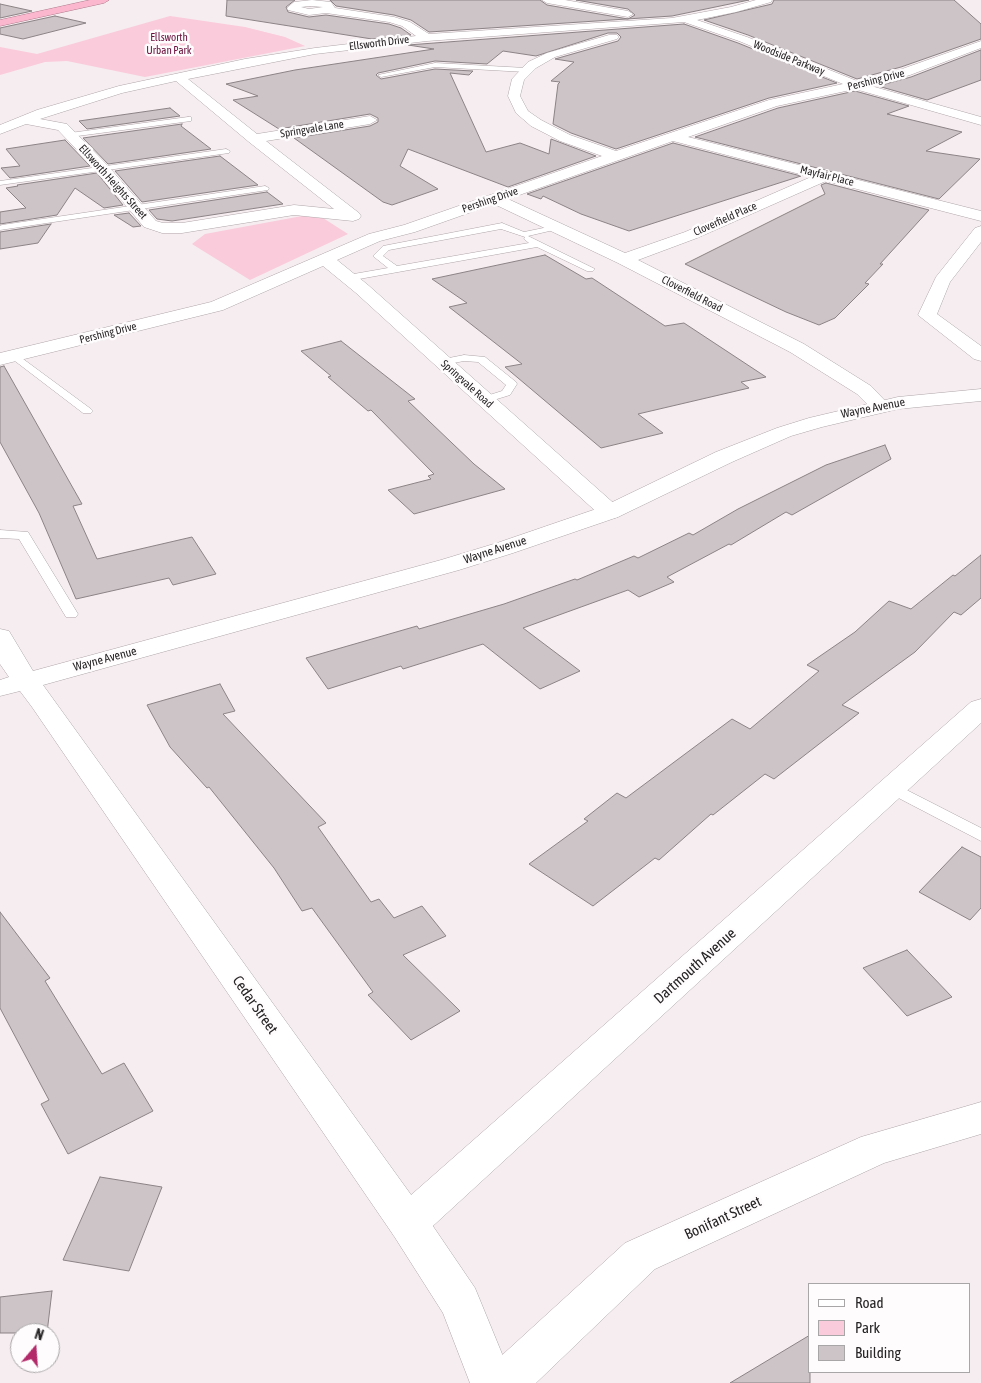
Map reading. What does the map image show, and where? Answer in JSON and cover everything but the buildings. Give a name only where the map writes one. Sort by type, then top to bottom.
[{"type":"highway","points":[[0,23],[104,0]]},
{"type":"street","name":"Woodside Parkway","points":[[547,0],[677,20],[743,39],[858,86],[981,121]]},
{"type":"street","name":"Ellsworth Drive","points":[[0,130],[42,113],[119,90],[315,51],[427,38],[677,20],[732,10],[766,0]]},
{"type":"street","points":[[326,10],[390,19],[406,24],[427,38]]},
{"type":"street","points":[[616,156],[565,138],[536,124],[523,113],[514,96],[518,79],[532,65],[551,55],[677,20]]},
{"type":"street","points":[[566,29],[590,36],[596,42]]},
{"type":"street","name":"Pershing Drive","points":[[7,358],[217,306],[376,237],[409,228],[774,103],[858,86],[906,72],[981,44]]},
{"type":"street","points":[[178,77],[353,216],[376,237]]},
{"type":"street","name":"Ellsworth Heights Street","points":[[26,120],[62,127],[103,169],[150,224],[162,228],[182,228],[294,210],[312,202],[323,194]]},
{"type":"street","name":"Springvale Lane","points":[[254,139],[370,120]]},
{"type":"street","name":"Mayfair Place","points":[[673,137],[981,216]]},
{"type":"street","name":"Cloverfield Place","points":[[624,259],[691,235],[824,176]]},
{"type":"street","name":"Cloverfield Road","points":[[495,199],[624,259],[804,353],[864,390],[880,406]]},
{"type":"street","name":"Ellsworth Heights Street","points":[[294,210],[353,216]]},
{"type":"street","points":[[981,231],[942,281],[927,315],[981,355]]},
{"type":"street","name":"Springvale Road","points":[[324,258],[610,512]]},
{"type":"street","name":"Wayne Avenue","points":[[14,684],[450,565],[610,512],[724,457],[784,432],[839,415],[926,399],[981,394]]},
{"type":"street","name":"Cedar Street","points":[[0,637],[14,665],[14,684],[408,1223],[460,1302],[492,1383]]},
{"type":"street","name":"Dartmouth Avenue","points":[[408,1223],[981,708]]},
{"type":"street","name":"Bonifant Street","points":[[504,1383],[640,1256],[874,1149],[981,1118]]},
{"type":"lane","points":[[381,75],[435,65],[526,70]]},
{"type":"lane","points":[[70,135],[188,119]]},
{"type":"lane","points":[[0,183],[226,151]]},
{"type":"lane","points":[[2,228],[265,188]]},
{"type":"lane","points":[[396,270],[378,256],[386,248],[502,226],[590,269]]},
{"type":"lane","points":[[523,235],[555,227]]},
{"type":"lane","points":[[348,278],[536,244]]},
{"type":"lane","points":[[7,358],[87,411]]},
{"type":"lane","points":[[442,362],[464,358],[481,359],[512,384],[506,393],[484,400]]},
{"type":"lane","points":[[0,534],[23,535],[71,614]]},
{"type":"lane","points":[[893,788],[981,835]]},
{"type":"green space","name":"Ellsworth Urban Park","points":[[170,16],[245,27],[285,37],[305,46],[145,77],[67,61],[45,62],[0,75],[0,47],[37,54]]},
{"type":"green space","points":[[302,216],[323,218],[348,234],[250,280],[192,244],[205,234]]}]
